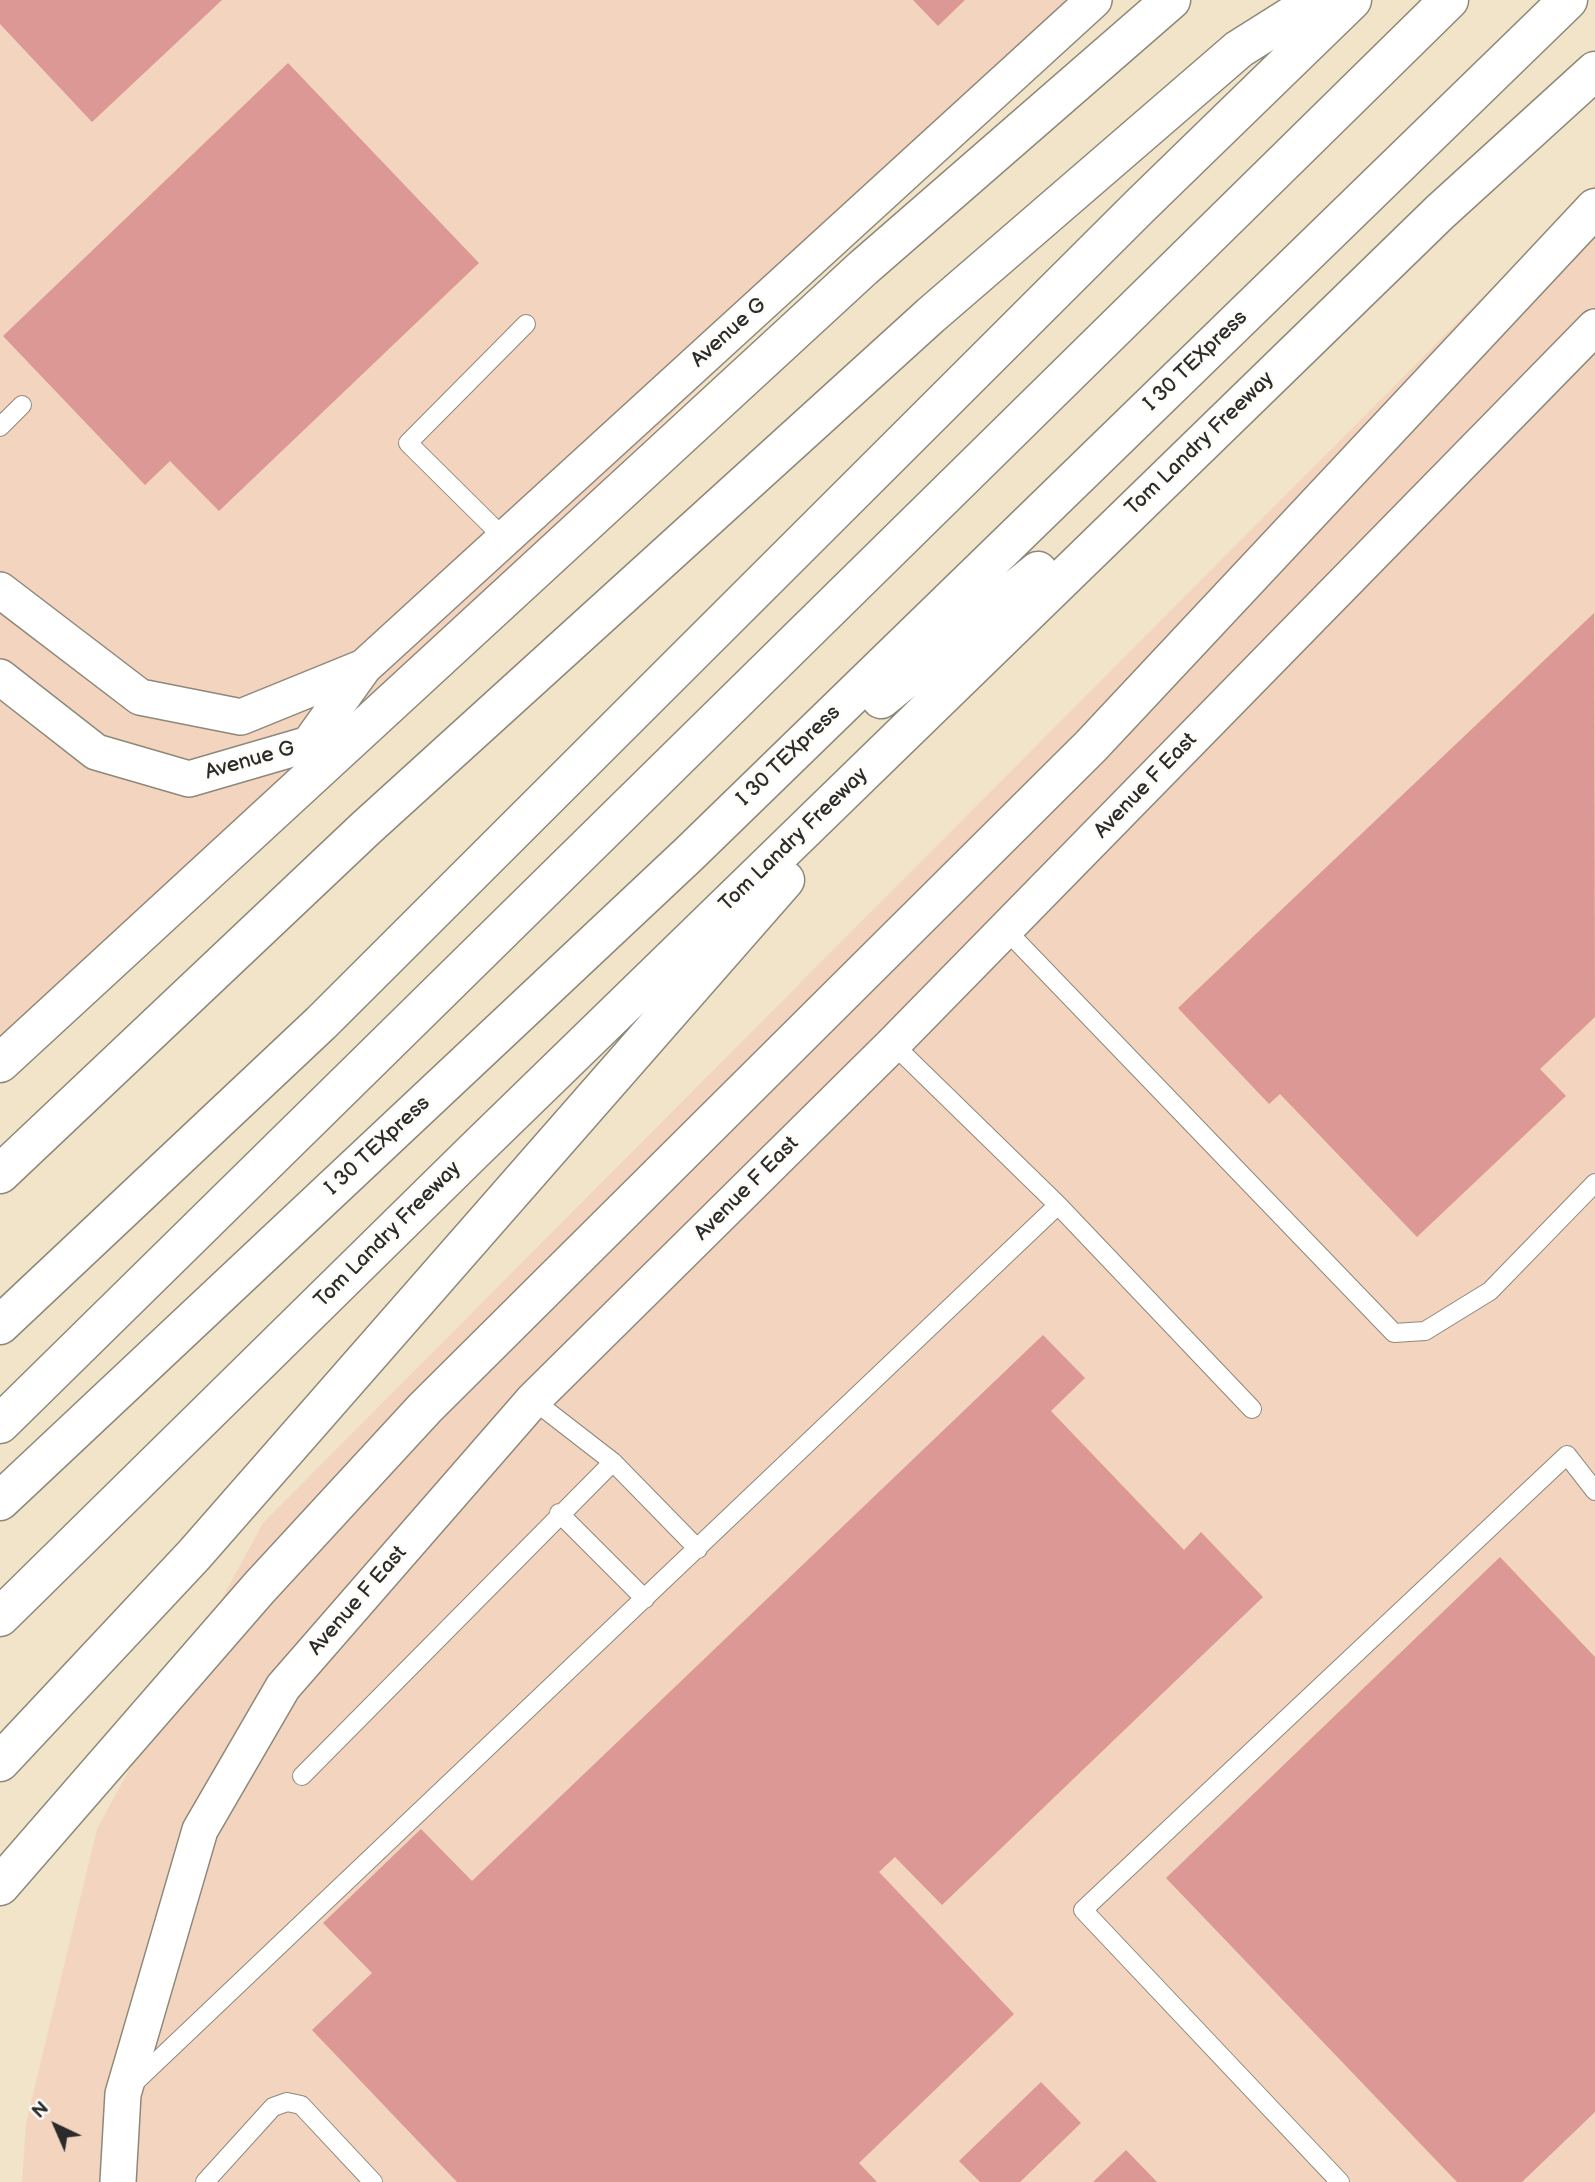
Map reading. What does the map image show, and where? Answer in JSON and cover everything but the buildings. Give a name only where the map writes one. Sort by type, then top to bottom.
[{"type":"highway","points":[[0,1063],[863,268],[1171,0]]},
{"type":"highway","points":[[0,1174],[366,828],[931,315],[1239,48],[1317,0]]},
{"type":"highway","points":[[0,1325],[321,1023],[1140,206],[1352,0]]},
{"type":"highway","points":[[0,1424],[1449,0]]},
{"type":"highway","name":"I 30 TEXpress","points":[[0,1501],[689,854],[1568,0]]},
{"type":"highway","name":"Tom Landry Freeway","points":[[0,1616],[1440,212],[1595,71]]},
{"type":"highway","points":[[0,1886],[259,1588],[425,1408],[1090,746],[1595,208]]},
{"type":"highway","points":[[689,854],[1230,416]]},
{"type":"highway","points":[[0,1762],[194,1555],[972,666]]},
{"type":"street","name":"Avenue G","points":[[0,677],[96,752],[189,779],[309,744],[364,667],[1094,0]]},
{"type":"street","name":"Avenue F East","points":[[118,2182],[123,2094],[200,1829],[283,1687],[533,1400],[894,1044],[1595,327]]},
{"type":"street","name":"Avenue G","points":[[0,590],[140,697],[242,717],[364,667]]},
{"type":"lane","points":[[504,538],[408,443],[526,324]]},
{"type":"lane","points":[[0,426],[22,405]]},
{"type":"lane","points":[[1006,930],[1394,1333],[1425,1331],[1490,1291],[1595,1183]]},
{"type":"lane","points":[[894,1044],[1058,1205],[1252,1409]]},
{"type":"lane","points":[[123,2094],[1058,1205]]},
{"type":"lane","points":[[533,1400],[613,1462],[698,1549]]},
{"type":"lane","points":[[1340,2182],[1083,1910],[1567,1455],[1595,1491]]},
{"type":"lane","points":[[302,1776],[559,1513],[613,1462]]},
{"type":"lane","points":[[559,1513],[645,1599]]},
{"type":"lane","points":[[205,2182],[272,2107],[287,2102],[301,2105],[373,2182]]},
{"type":"shaded area","points":[[0,0],[1106,0],[0,1054]]},
{"type":"shaded area","points":[[1595,184],[1595,2182],[22,2182],[26,2123],[97,1829],[263,1523]]}]
